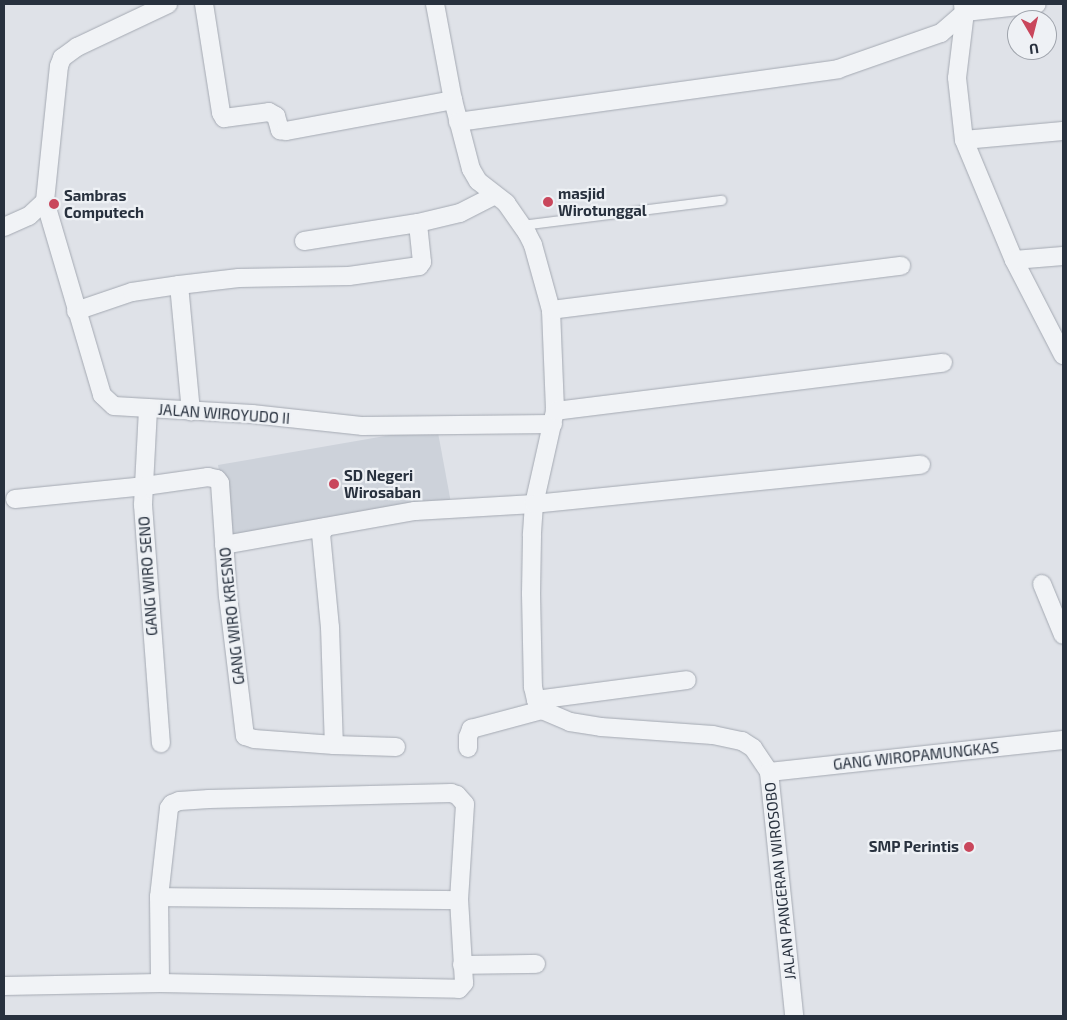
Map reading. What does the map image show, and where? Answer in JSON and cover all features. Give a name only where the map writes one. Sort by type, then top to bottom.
[{"type":"street","points":[[4,227],[29,216],[45,201],[60,61],[78,47],[168,4]]},
{"type":"street","points":[[204,4],[221,114],[224,118],[269,112],[276,116],[279,129],[286,131],[453,100]]},
{"type":"street","points":[[435,4],[453,100],[473,174],[506,203],[522,225],[533,245],[551,310],[554,418],[534,504],[531,594],[533,687],[539,705]]},
{"type":"street","points":[[458,122],[838,68],[941,33],[964,8],[1037,4]]},
{"type":"street","points":[[964,8],[957,78],[964,140],[1014,260],[1063,355]]},
{"type":"street","points":[[964,140],[1063,131]]},
{"type":"street","points":[[304,240],[418,223],[460,213],[495,195]]},
{"type":"street","name":"JALAN WIROYUDO II","points":[[45,201],[76,312],[104,399],[114,406],[252,414],[357,426],[554,418],[943,363]]},
{"type":"street","points":[[76,312],[132,292],[179,285],[239,278],[350,276],[420,266],[422,262],[418,223]]},
{"type":"street","points":[[1014,260],[1063,256]]},
{"type":"street","points":[[551,310],[901,266]]},
{"type":"street","points":[[179,285],[191,411]]},
{"type":"street","name":"GANG WIRO SENO","points":[[148,409],[143,505],[161,743]]},
{"type":"street","points":[[224,545],[415,511],[534,504],[921,465]]},
{"type":"street","name":"GANG WIRO KRESNO","points":[[144,486],[208,477],[217,479],[220,484],[224,545],[245,736],[254,739],[334,745]]},
{"type":"street","points":[[14,499],[144,486]]},
{"type":"street","points":[[326,527],[321,534],[330,627],[334,745],[396,747]]},
{"type":"street","points":[[1042,584],[1063,635]]},
{"type":"street","points":[[468,748],[468,737],[471,729],[539,705],[688,680]]},
{"type":"street","name":"JALAN PANGERAN WIROSOBO","points":[[539,705],[570,722],[601,727],[713,735],[737,740],[753,748],[770,772],[794,1016]]},
{"type":"street","name":"GANG WIROPAMUNGKAS","points":[[770,772],[1063,740]]},
{"type":"street","points":[[4,986],[160,983],[457,990],[462,988],[464,983],[459,900],[466,809],[460,798],[451,793],[175,802],[169,808],[159,897],[160,983]]},
{"type":"street","points":[[159,897],[459,900]]},
{"type":"street","points":[[462,965],[536,964]]},
{"type":"lane","points":[[522,225],[721,200]]},
{"type":"shaded area","name":"SD Negeri Wirosaban","points":[[437,427],[451,503],[231,541],[218,465]]},
{"type":"place","name":"masjid Wirotunggal","points":[[548,202]]},
{"type":"place","name":"Sambras Computech","points":[[54,204]]},
{"type":"place","name":"SD Negeri Wirosaban","points":[[334,484]]},
{"type":"place","name":"SMP Perintis","points":[[969,847]]}]
